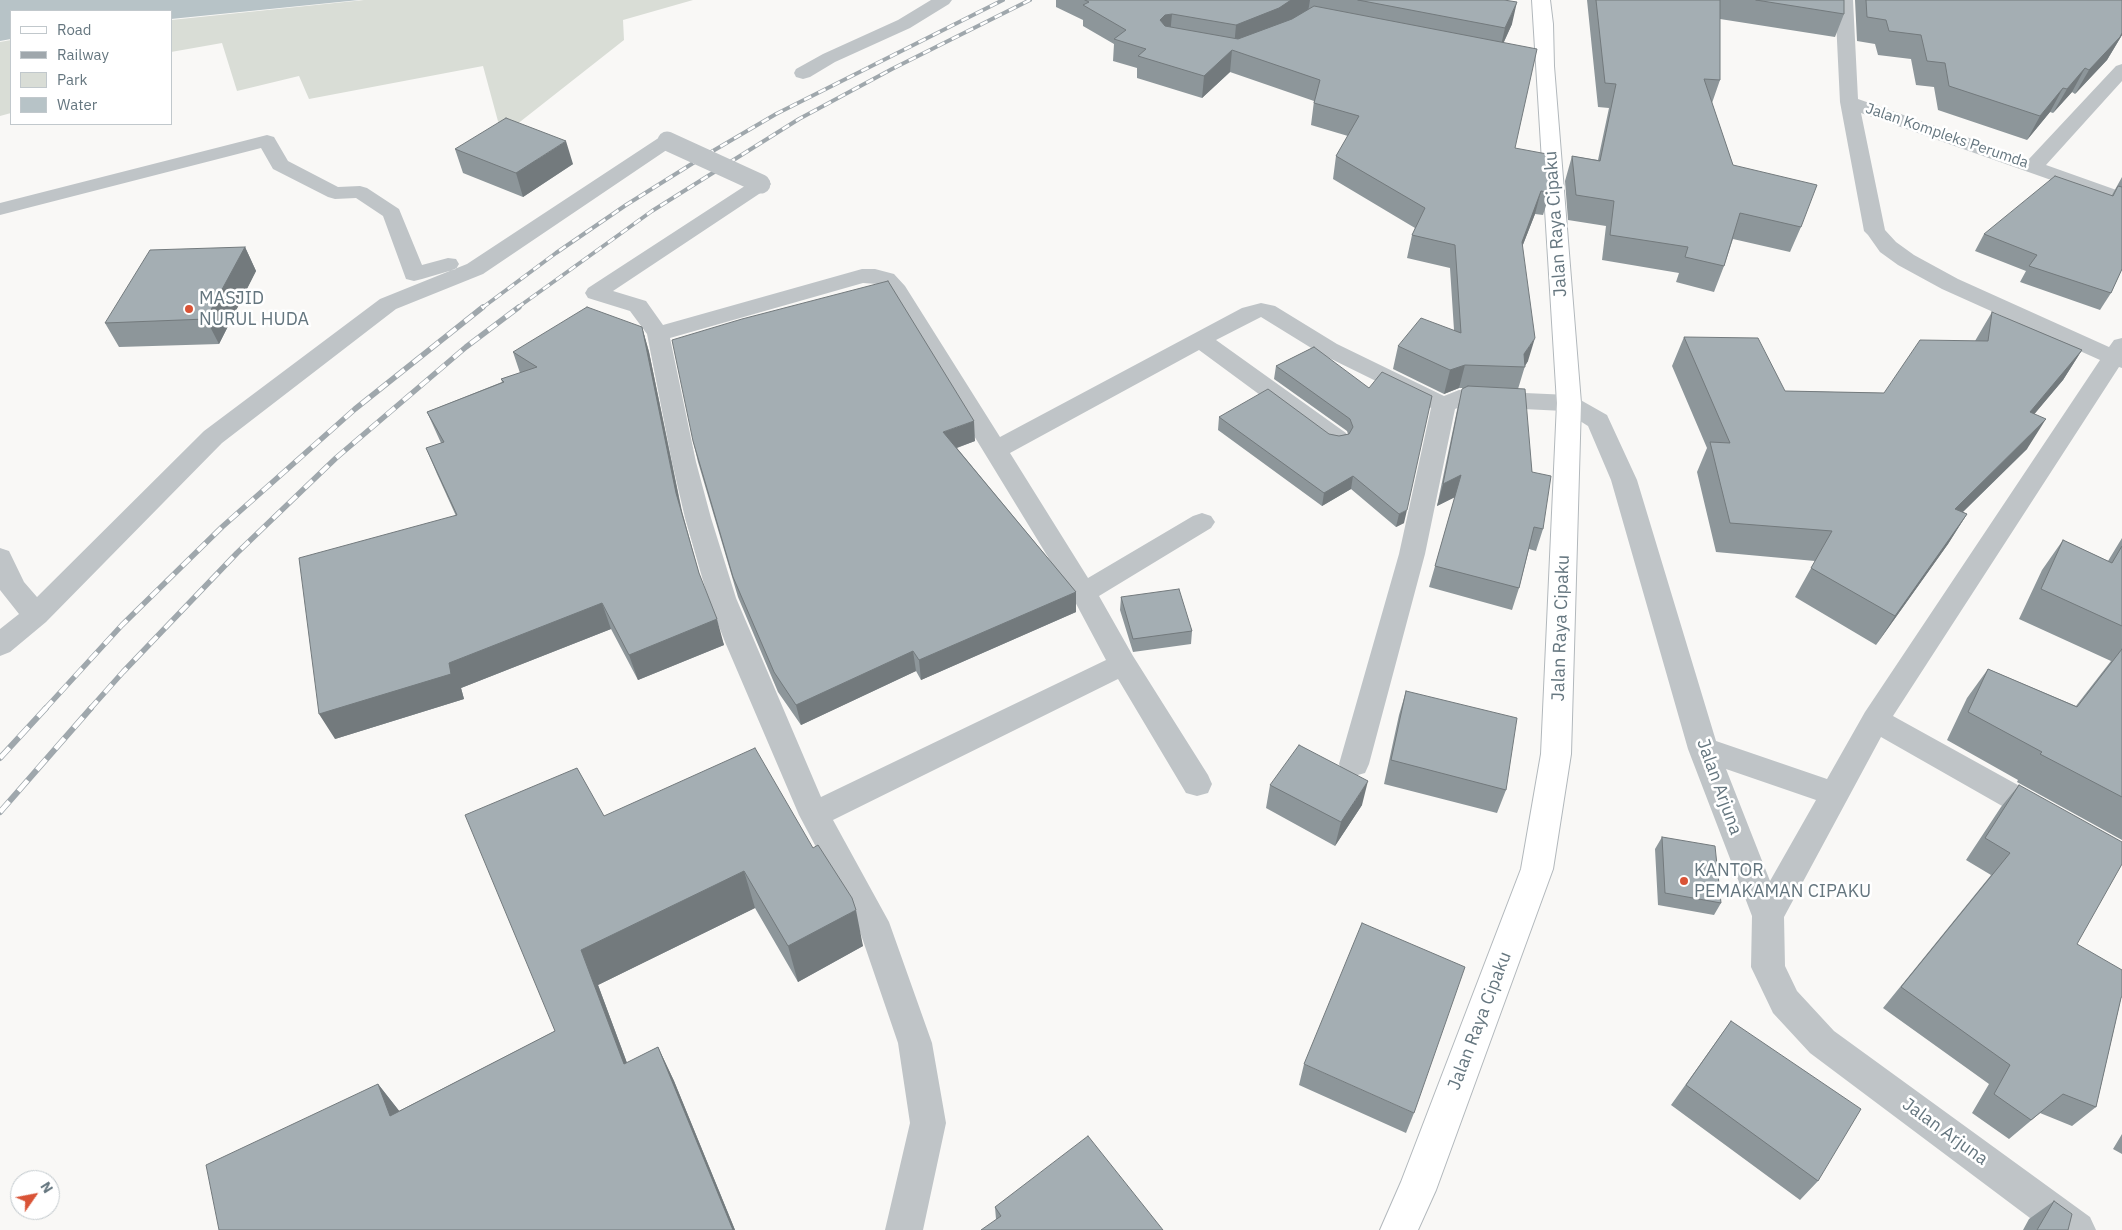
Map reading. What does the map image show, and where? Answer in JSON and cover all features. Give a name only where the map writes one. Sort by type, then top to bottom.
[{"type":"street","points":[[803,73],[829,58],[904,24],[943,0]]},
{"type":"street","name":"Jalan Raya Cipaku","points":[[1399,1230],[1417,1190],[1537,869],[1556,754],[1569,403],[1541,0]]},
{"type":"street","points":[[1844,0],[1849,102]]},
{"type":"street","points":[[2034,166],[2122,70]]},
{"type":"street","name":"Jalan Kompleks Perumda","points":[[1849,102],[2034,166],[2122,199]]},
{"type":"street","name":"Jalan Kompleks Perumda","points":[[1849,102],[1875,231],[1888,247],[1934,276],[2119,354]]},
{"type":"street","points":[[0,209],[267,141],[280,165],[335,193],[360,192],[392,213],[414,274],[464,259],[475,268]]},
{"type":"street","points":[[0,644],[36,615],[213,437],[388,304],[475,268],[667,141],[761,184],[596,294],[638,306],[658,334],[684,462],[708,556],[739,642],[814,815],[873,922],[915,1043],[928,1123],[904,1230]]},
{"type":"street","points":[[658,334],[862,276],[875,276],[886,279],[894,286],[1084,593],[1124,664],[1197,784]]},
{"type":"street","points":[[995,450],[1250,313],[1261,310],[1267,311],[1329,349],[1444,405]]},
{"type":"street","points":[[1202,340],[1337,440]]},
{"type":"street","points":[[1768,916],[1875,720],[2119,354]]},
{"type":"street","points":[[1444,405],[1459,398],[1569,403]]},
{"type":"street","name":"Jalan Arjuna","points":[[1569,403],[1598,421],[1624,480],[1703,749],[1768,916],[1768,967],[1785,1002],[1822,1042],[2077,1230]]},
{"type":"street","points":[[1354,764],[1412,554],[1444,405]]},
{"type":"street","points":[[1084,593],[1202,522]]},
{"type":"street","points":[[0,558],[12,587],[36,615]]},
{"type":"street","points":[[814,815],[1124,664]]},
{"type":"street","points":[[1875,720],[2071,829]]},
{"type":"street","points":[[1703,749],[1835,794]]},
{"type":"green space","points":[[364,0],[693,0],[623,20],[624,40],[502,136],[483,66],[309,99],[299,76],[237,91],[222,43],[172,52],[172,20]]},
{"type":"green space","points":[[10,40],[10,113],[0,116],[0,42]]},
{"type":"water","points":[[0,0],[359,0],[172,19],[172,10],[10,10],[10,39],[0,41]]},
{"type":"building","points":[[1085,0],[1291,0],[1279,8],[1236,25],[1172,14],[1165,15],[1160,20],[1165,26],[1238,39],[1292,19],[1314,6],[1537,49],[1515,148],[1547,154],[1550,193],[1541,191],[1522,242],[1535,338],[1524,354],[1525,367],[1465,365],[1450,370],[1398,346],[1421,318],[1461,333],[1455,245],[1412,235],[1425,208],[1336,156],[1359,116],[1314,103],[1320,80],[1232,50],[1204,76],[1138,56],[1146,49],[1114,39],[1126,30],[1083,5],[1089,2]]},
{"type":"building","points":[[1358,0],[1504,0],[1517,2],[1505,28]]},
{"type":"building","points":[[1596,0],[1720,0],[1720,80],[1704,79],[1733,165],[1817,185],[1801,227],[1740,213],[1724,266],[1685,257],[1688,247],[1610,235],[1614,201],[1576,195],[1572,156],[1600,161],[1616,84],[1605,83]]},
{"type":"building","points":[[1756,0],[1844,0],[1844,14]]},
{"type":"building","points":[[1866,0],[2122,0],[2122,33],[2089,70],[2085,68],[2067,89],[2063,88],[2040,116],[1949,86],[1945,63],[1927,61],[1921,35],[1889,31],[1886,20],[1867,17]]},
{"type":"building","points":[[506,118],[566,141],[516,173],[455,149]]},
{"type":"building","points":[[2055,176],[2113,196],[2118,186],[2122,187],[2122,269],[2111,293],[2029,266],[2037,255],[1984,234]]},
{"type":"building","points":[[245,247],[206,319],[105,323],[150,250]]},
{"type":"building","points":[[888,281],[974,421],[943,432],[1076,592],[919,660],[913,651],[796,705],[774,672],[733,577],[693,441],[672,340],[742,319]]},
{"type":"building","points":[[587,307],[642,327],[676,493],[699,573],[717,619],[629,655],[602,603],[449,663],[451,674],[319,714],[299,558],[457,515],[426,448],[444,442],[427,412],[504,382],[501,379],[537,367],[513,352]]},
{"type":"building","points":[[1992,312],[2082,350],[2030,412],[2046,419],[1955,509],[1967,514],[1895,616],[1811,568],[1832,531],[1730,523],[1710,442],[1730,443],[1684,337],[1758,338],[1785,391],[1884,393],[1920,340],[1988,341]]},
{"type":"building","points":[[1314,347],[1369,388],[1382,372],[1432,396],[1407,510],[1399,514],[1353,476],[1324,493],[1219,417],[1268,389],[1329,434],[1339,436],[1349,434],[1353,427],[1350,419],[1276,366]]},
{"type":"building","points":[[1468,386],[1525,389],[1532,472],[1551,476],[1543,529],[1534,527],[1519,588],[1435,566],[1461,475],[1443,484],[1462,389]]},
{"type":"building","points":[[2063,540],[2112,563],[2122,546],[2122,626],[2041,589]]},
{"type":"building","points":[[1179,589],[1192,631],[1133,639],[1121,597]]},
{"type":"building","points":[[2122,649],[2122,797],[2040,754],[2042,752],[1968,712],[1988,669],[2077,707]]},
{"type":"building","points":[[1406,691],[1517,718],[1506,790],[1391,760]]},
{"type":"building","points":[[1299,745],[1368,781],[1341,822],[1270,785]]},
{"type":"building","points":[[755,748],[813,848],[818,845],[852,898],[856,910],[788,946],[744,871],[581,950],[624,1064],[658,1047],[733,1230],[219,1230],[206,1165],[378,1084],[390,1116],[555,1031],[465,815],[577,768],[604,816]]},
{"type":"building","points":[[2019,785],[2122,842],[2122,864],[2077,944],[2122,970],[2122,996],[2096,1107],[2063,1094],[2031,1120],[1994,1094],[2010,1065],[1901,987],[2010,853],[1985,838]]},
{"type":"building","name":"KANTOR PEMAKAMAN CIPAKU","points":[[1662,837],[1715,846],[1721,903],[1665,893]]},
{"type":"building","points":[[1362,923],[1465,967],[1414,1113],[1304,1064]]},
{"type":"building","points":[[1731,1021],[1861,1109],[1818,1181],[1686,1085]]},
{"type":"building","points":[[1088,1136],[1163,1230],[981,1230],[1001,1216],[995,1207]]},
{"type":"building","points":[[2054,1201],[2072,1214],[2068,1230],[2037,1230]]},
{"type":"railway","points":[[482,308],[556,253],[626,205],[706,155],[776,114],[1003,0]]},
{"type":"railway","points":[[517,308],[652,211],[799,119],[892,69],[1030,0]]},
{"type":"railway","points":[[45,709],[122,625],[222,527],[355,409],[483,307]]},
{"type":"railway","points":[[90,709],[237,553],[336,458],[466,347],[519,307]]},
{"type":"railway","points":[[0,758],[46,708]]},
{"type":"railway","points":[[0,812],[91,708]]},
{"type":"place","name":"MASJID NURUL HUDA","points":[[189,309]]},
{"type":"place","name":"KANTOR PEMAKAMAN CIPAKU","points":[[1684,881]]}]
